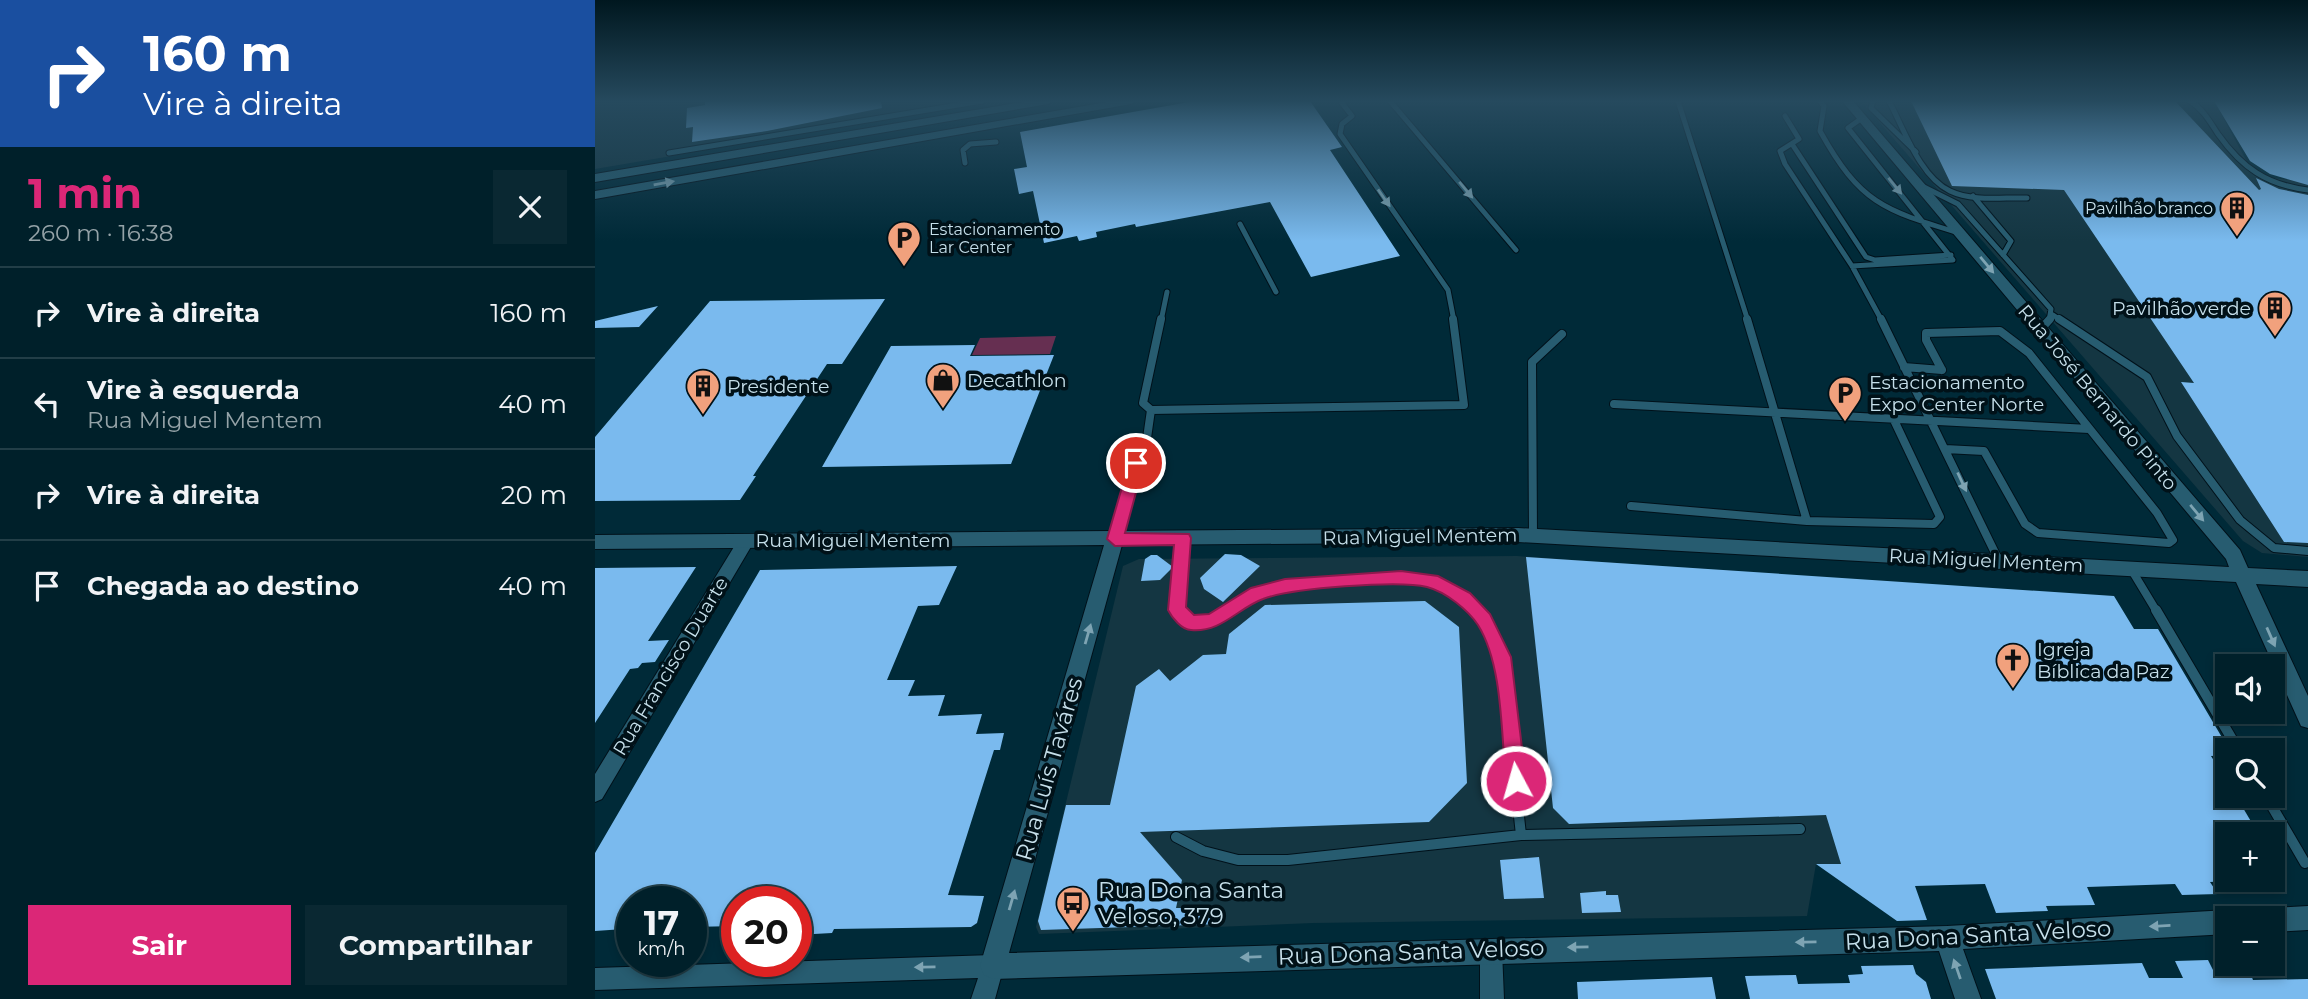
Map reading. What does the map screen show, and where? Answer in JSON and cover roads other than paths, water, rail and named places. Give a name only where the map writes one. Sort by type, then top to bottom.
[{"type":"street","points":[[595,178],[774,148]]},
{"type":"street","points":[[595,195],[865,148]]},
{"type":"street","name":"Rua José Bernardo Pinto","points":[[1887,148],[2233,555],[2308,719]]},
{"type":"street","name":"Rua Miguel Mentem","points":[[595,542],[1533,536],[2308,579]]},
{"type":"street","name":"Rua Luís Taváres","points":[[983,999],[1115,539]]},
{"type":"street","name":"Rua Francisco Duarte","points":[[595,792],[746,541]]},
{"type":"street","points":[[2285,919],[2308,918]]},
{"type":"street","name":"Rua Dona Santa Veloso","points":[[595,979],[1947,938],[2215,923]]},
{"type":"street","points":[[1947,938],[1968,999]]},
{"type":"street","points":[[1491,950],[1492,999]]},
{"type":"lane","points":[[669,153],[701,148]]},
{"type":"lane","points":[[965,163],[963,150],[966,148]]},
{"type":"lane","points":[[1167,292],[1143,403],[1151,410],[1464,405],[1460,354],[1448,290],[1349,148]]},
{"type":"lane","points":[[1429,148],[1516,250]]},
{"type":"lane","points":[[1693,148],[1776,412],[1807,521]]},
{"type":"lane","points":[[1785,148],[1780,151],[1785,164],[1851,266],[1932,420],[2000,561]]},
{"type":"lane","points":[[1793,148],[1871,259],[1951,255]]},
{"type":"lane","points":[[1831,148],[1865,193],[1881,206],[1959,233]]},
{"type":"lane","points":[[1851,266],[1943,263],[1953,260],[1864,148]]},
{"type":"lane","points":[[1912,148],[1919,154]]},
{"type":"lane","points":[[1915,148],[1942,186],[1973,196],[2027,198]]},
{"type":"lane","points":[[2231,148],[2251,173],[2278,186],[2308,190]]},
{"type":"lane","points":[[1919,185],[1958,204],[2053,315],[2147,377],[2177,436],[2240,520],[2274,548],[2308,551]]},
{"type":"lane","points":[[1973,196],[2011,242],[2003,255]]},
{"type":"lane","points":[[1240,224],[1276,292]]},
{"type":"lane","points":[[2041,329],[2053,315]]},
{"type":"lane","points":[[1904,367],[1941,370],[1926,340],[1926,333],[2000,331],[2011,337],[2029,353],[2157,513],[2173,540],[2169,543],[2038,533],[2025,524],[1984,451],[1945,449]]},
{"type":"lane","points":[[1533,536],[1532,362],[1562,334]]},
{"type":"lane","points":[[1614,404],[2089,429]]},
{"type":"lane","points":[[1115,539],[1131,476],[1145,452],[1151,410]]},
{"type":"lane","points":[[1631,506],[1807,521],[1928,525],[1938,522],[1940,517],[1932,498],[1893,418]]},
{"type":"lane","points":[[1183,538],[1177,610],[1191,623],[1212,621],[1257,593],[1285,586],[1401,578],[1432,581],[1464,598],[1484,619],[1502,657],[1521,835]]},
{"type":"lane","points":[[2131,569],[2231,738]]},
{"type":"lane","points":[[2273,808],[2305,863]]},
{"type":"lane","points":[[1176,837],[1203,850],[1238,860],[1288,860],[1521,835],[1800,829]]},
{"type":"place","name":"Pavilhão branco","points":[[2237,238]]},
{"type":"place","name":"Estacionamento Lar Center","points":[[904,268]]},
{"type":"place","name":"Pavilhão verde","points":[[2275,338]]},
{"type":"place","name":"Decathlon","points":[[943,410]]},
{"type":"place","name":"Presidente","points":[[703,416]]},
{"type":"place","name":"Estacionamento Expo Center Norte","points":[[1845,423]]},
{"type":"place","name":"Igreja Bíblica da Paz","points":[[2013,690]]},
{"type":"place","name":"Rua Dona Santa Veloso, 379","points":[[1073,933]]}]
